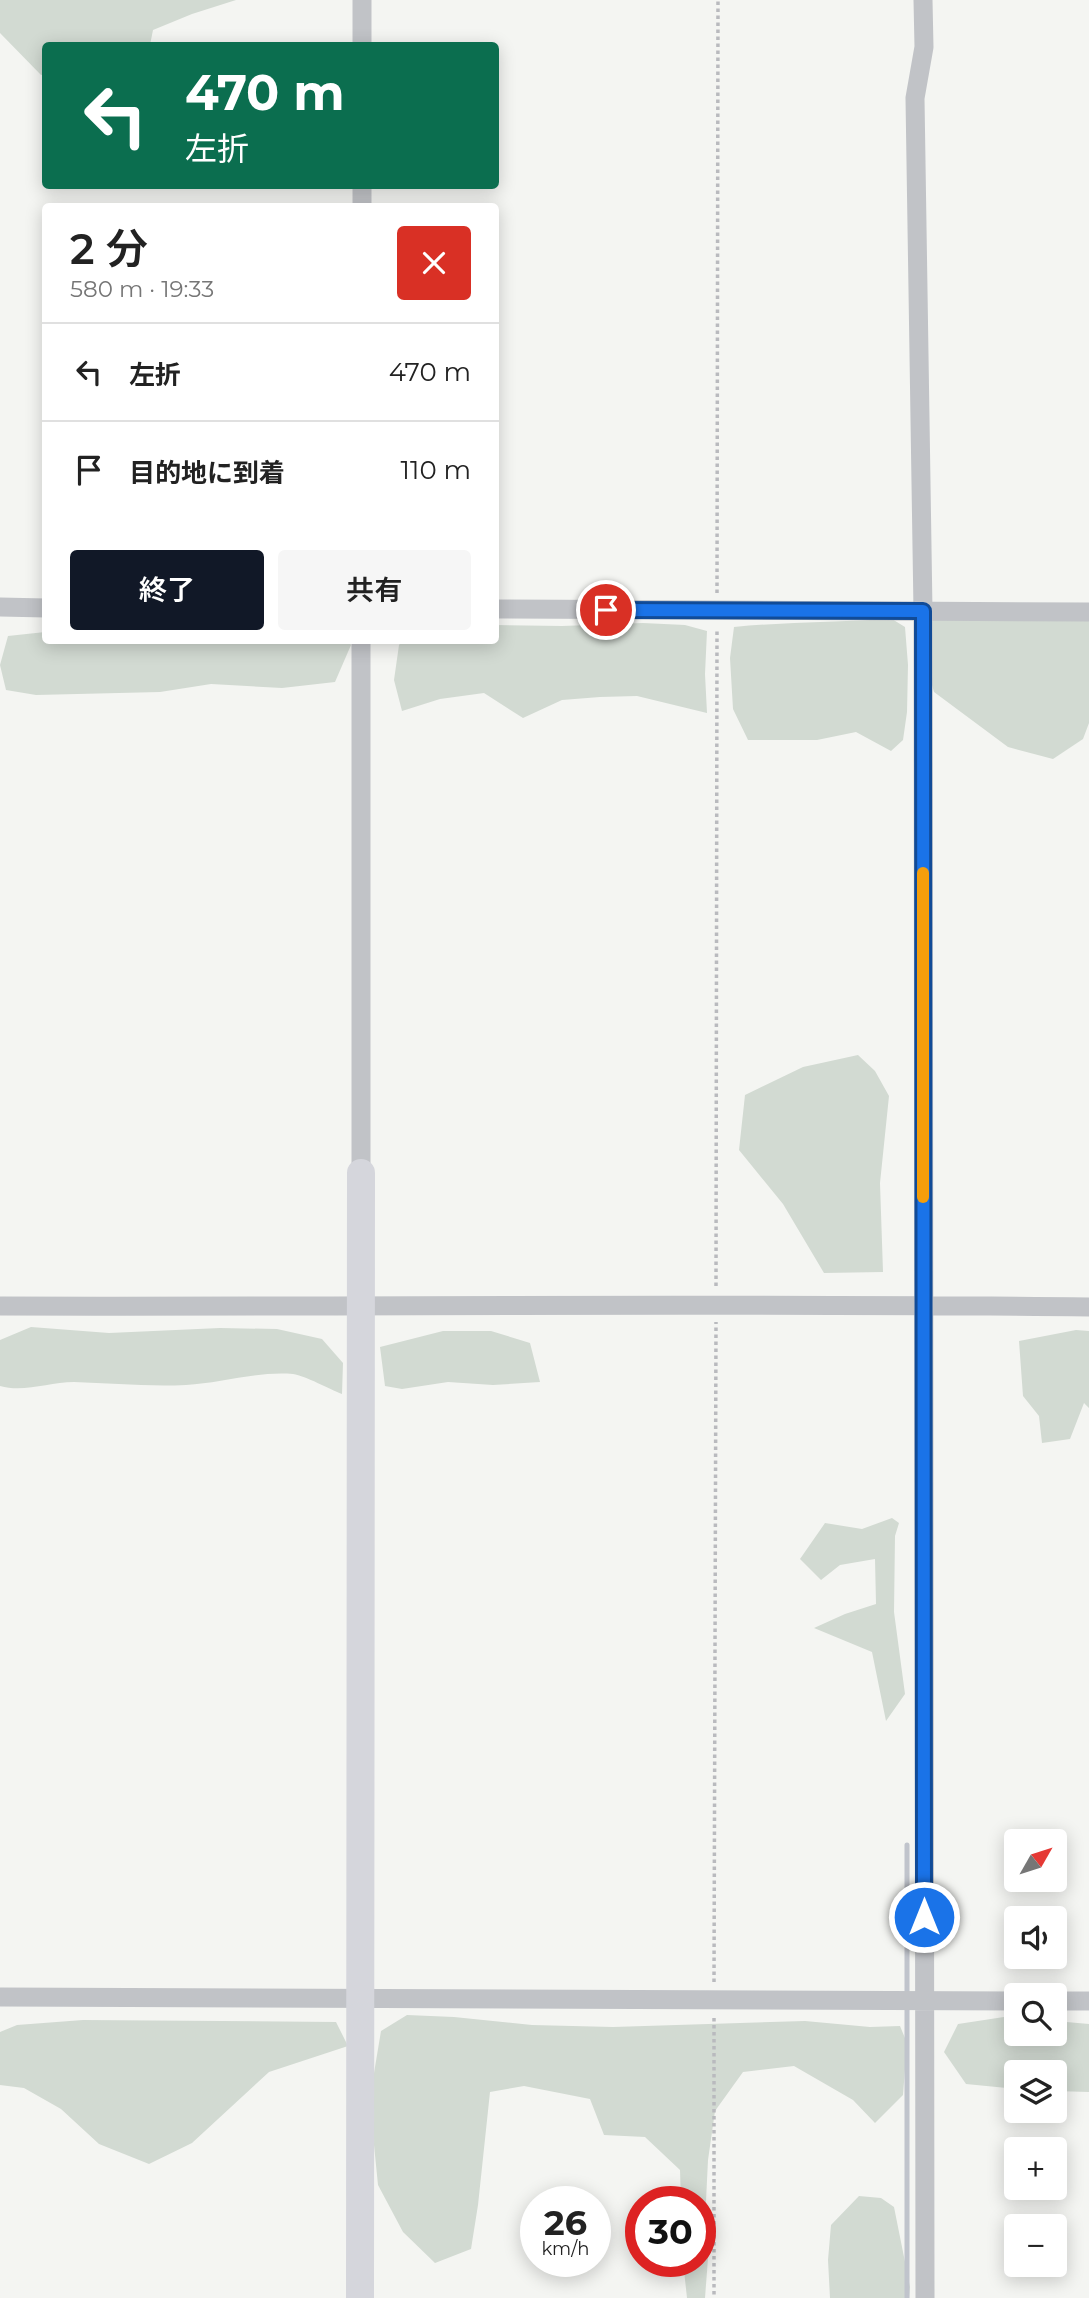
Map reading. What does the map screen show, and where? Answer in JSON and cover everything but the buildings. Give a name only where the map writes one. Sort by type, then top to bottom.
[{"type":"street","points":[[362,0],[362,42]]},
{"type":"street","points":[[923,0],[924,47],[915,98],[923,611],[925,2298]]},
{"type":"street","points":[[0,607],[42,608]]},
{"type":"street","points":[[499,609],[1089,612]]},
{"type":"street","points":[[360,2298],[361,644]]},
{"type":"street","points":[[0,1306],[1089,1307]]},
{"type":"street","points":[[0,1997],[1004,2001]]},
{"type":"street","points":[[1067,2001],[1089,2001]]},
{"type":"path","points":[[714,2298],[718,0]]},
{"type":"shaded area","points":[[0,0],[236,0],[153,30],[151,42],[42,42],[41,75],[0,33]]},
{"type":"shaded area","points":[[1089,616],[1089,723],[1083,739],[1053,759],[1008,747],[934,692],[926,664],[929,617]]},
{"type":"shaded area","points":[[892,619],[905,627],[908,665],[907,712],[903,740],[891,751],[856,732],[817,740],[748,740],[733,709],[730,658],[734,627]]},
{"type":"shaded area","points":[[643,623],[685,625],[707,631],[707,713],[637,696],[600,697],[562,700],[523,718],[484,693],[440,699],[402,711],[394,680],[400,644],[499,644],[499,625]]},
{"type":"shaded area","points":[[42,632],[42,644],[351,645],[335,682],[282,688],[211,684],[160,692],[36,695],[6,690],[0,665],[8,636]]},
{"type":"shaded area","points":[[858,1055],[875,1071],[889,1096],[880,1183],[883,1272],[824,1273],[783,1204],[739,1150],[745,1095],[803,1067]]},
{"type":"shaded area","points":[[31,1327],[109,1333],[220,1328],[277,1329],[322,1339],[343,1363],[342,1394],[293,1374],[253,1376],[186,1385],[65,1382],[27,1388],[0,1386],[0,1340]]},
{"type":"shaded area","points":[[1076,1330],[1089,1331],[1089,1408],[1084,1403],[1070,1439],[1042,1443],[1039,1416],[1023,1396],[1019,1341]]},
{"type":"shaded area","points":[[443,1331],[491,1331],[530,1343],[540,1382],[493,1385],[448,1382],[402,1389],[385,1386],[380,1347]]},
{"type":"shaded area","points":[[892,1518],[899,1523],[895,1536],[894,1612],[905,1694],[886,1721],[872,1652],[814,1628],[876,1604],[875,1559],[840,1565],[821,1580],[800,1559],[825,1523],[862,1529]]},
{"type":"shaded area","points":[[407,2015],[532,2025],[613,2027],[805,2021],[870,2027],[900,2026],[907,2043],[903,2095],[875,2123],[853,2100],[794,2066],[743,2072],[715,2111],[707,2186],[681,2186],[680,2170],[645,2137],[604,2135],[590,2099],[524,2086],[490,2092],[471,2249],[435,2263],[403,2232],[378,2185],[373,2135],[373,2079],[381,2031]]},
{"type":"shaded area","points":[[1004,2017],[1004,2046],[1067,2046],[1067,2022],[1089,2024],[1089,2092],[1067,2091],[1067,2060],[1004,2060],[1004,2088],[966,2084],[944,2052],[958,2024]]},
{"type":"shaded area","points":[[83,2020],[336,2022],[348,2046],[269,2072],[192,2143],[149,2164],[99,2144],[61,2109],[24,2088],[0,2085],[0,2032],[17,2025]]},
{"type":"shaded area","points":[[859,2196],[881,2198],[894,2207],[910,2287],[909,2298],[830,2298],[828,2260],[831,2225]]},
{"type":"shaded area","points":[[685,2277],[707,2277],[705,2298],[687,2298]]},
{"type":"waterway","points":[[907,1845],[907,1996]]},
{"type":"waterway","points":[[907,2005],[907,2298]]},
{"type":"slow traffic","points":[[923,873],[923,1197]]},
{"type":"route","points":[[606,610],[923,611],[924,1917]]}]
